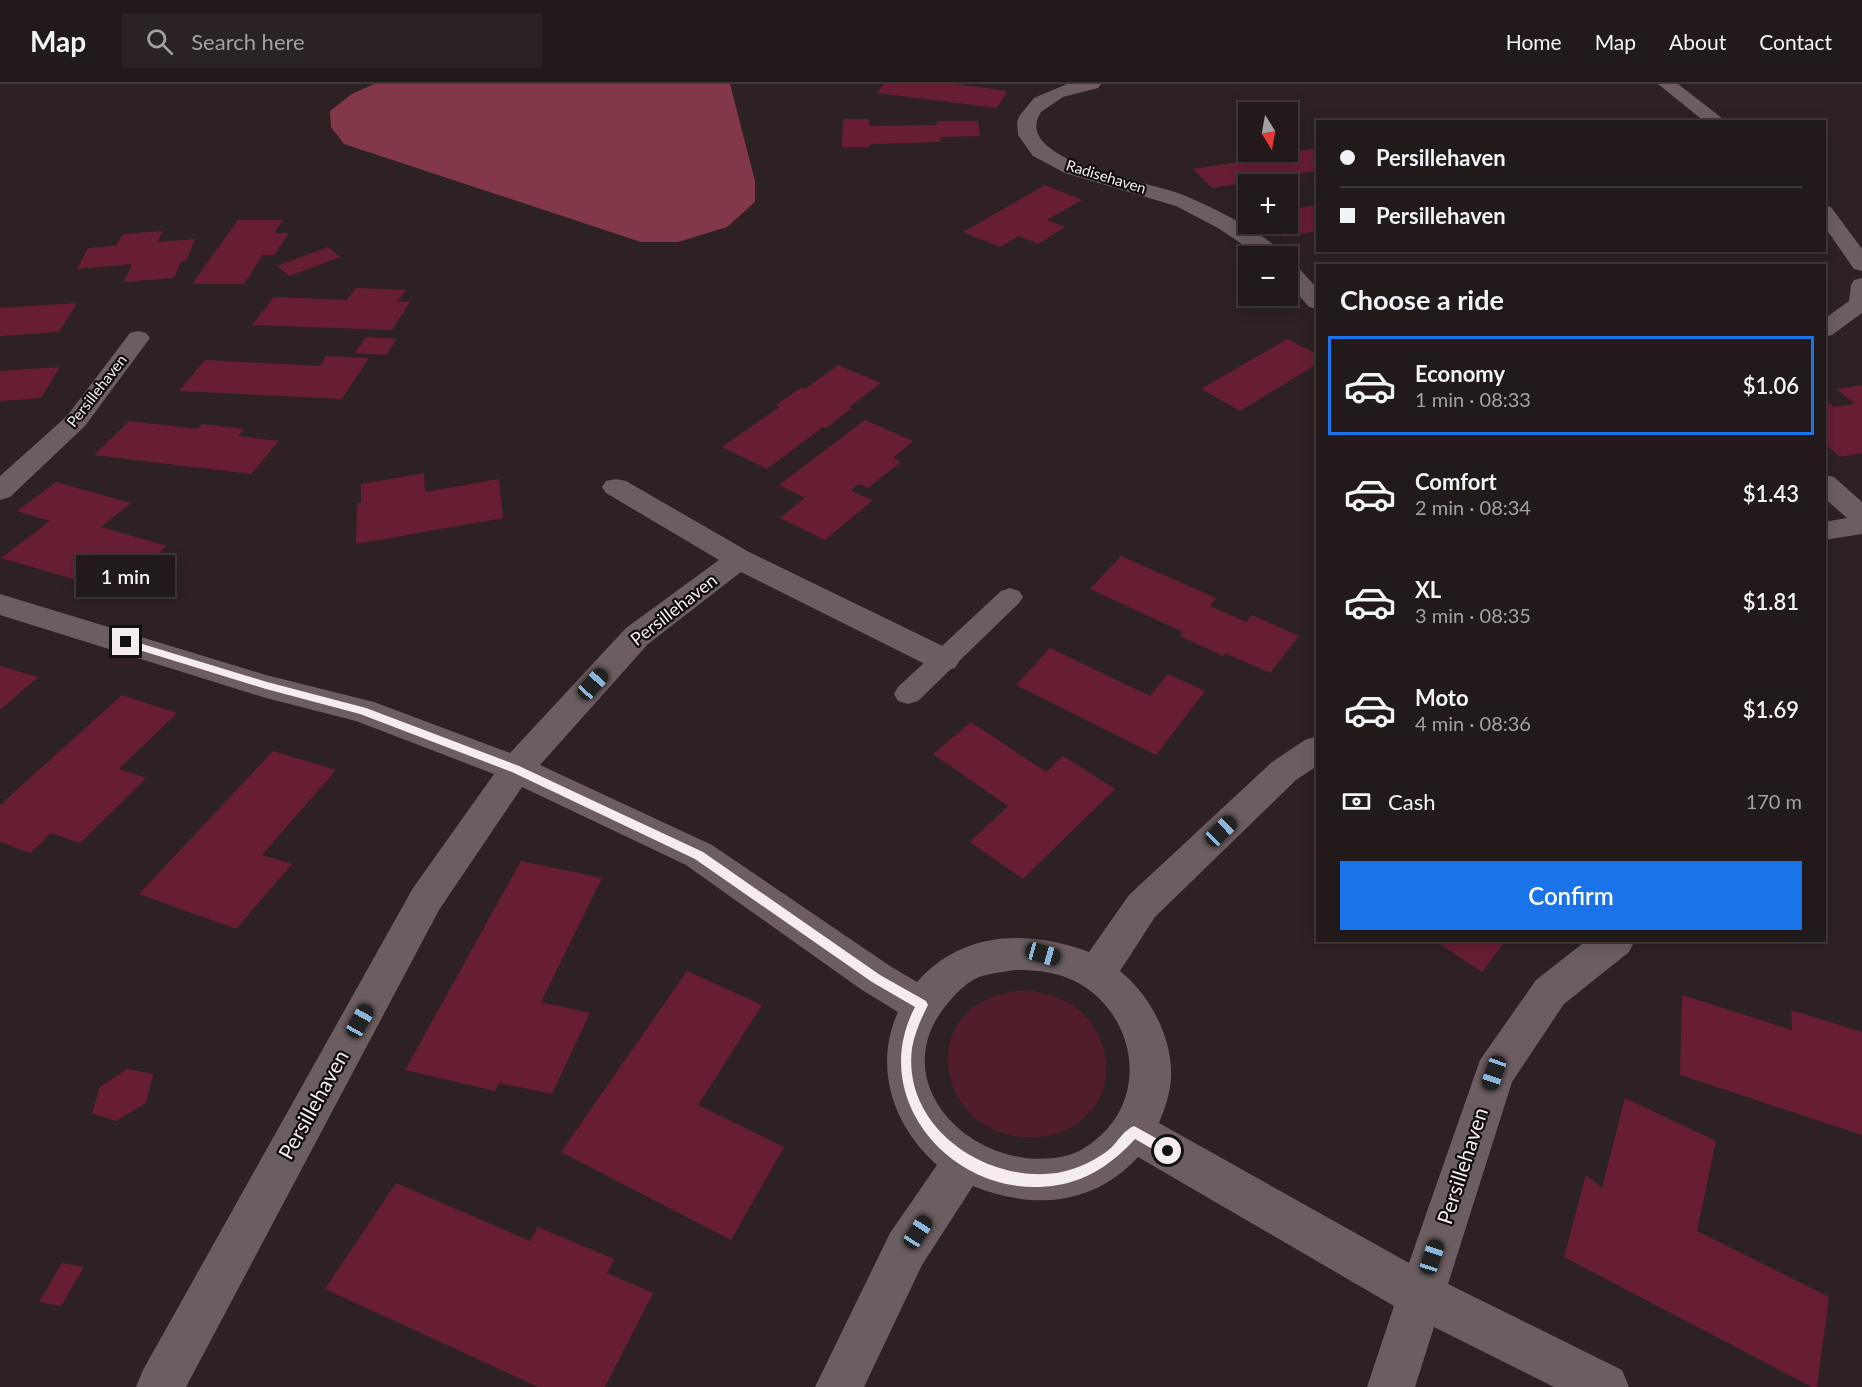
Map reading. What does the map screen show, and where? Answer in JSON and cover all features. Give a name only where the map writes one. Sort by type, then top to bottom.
[{"type":"street","name":"Radisehaven","points":[[1092,84],[1045,98],[1034,108],[1027,118],[1026,128],[1028,138],[1035,147],[1052,160],[1076,170],[1146,189],[1194,207],[1260,246]]},
{"type":"street","points":[[1667,84],[1715,120]]},
{"type":"street","points":[[1826,214],[1862,264]]},
{"type":"street","points":[[1298,281],[1316,301]]},
{"type":"street","points":[[1826,329],[1860,304],[1862,285]]},
{"type":"street","name":"Persillehaven","points":[[0,491],[76,421],[138,338]]},
{"type":"street","points":[[1826,485],[1862,517]]},
{"type":"street","name":"Persillehaven","points":[[616,487],[738,559],[944,660]]},
{"type":"street","points":[[1826,531],[1862,525]]},
{"type":"street","name":"Persillehaven","points":[[160,1387],[426,899],[516,769],[638,636],[738,559]]},
{"type":"street","points":[[0,604],[266,686],[363,711],[516,769],[699,855],[876,978],[922,1005]]},
{"type":"street","points":[[1096,974],[1142,906],[1284,771],[1316,750]]},
{"type":"street","name":"Persillehaven","points":[[1391,1387],[1494,1073],[1550,992],[1613,942]]},
{"type":"street","points":[[1015,953],[1043,954],[1071,961],[1096,974],[1120,994],[1137,1017],[1149,1046],[1152,1075],[1147,1104],[1134,1132],[1114,1154],[1088,1169],[1058,1179],[1026,1180],[994,1174],[965,1161],[942,1144],[925,1123],[913,1100],[907,1075],[906,1049],[911,1026],[922,1005],[939,984],[961,968],[996,956],[1015,953]]},
{"type":"street","points":[[1134,1132],[1420,1295],[1605,1387]]},
{"type":"street","points":[[839,1387],[906,1250],[965,1161]]},
{"type":"lane","points":[[909,694],[1010,597]]},
{"type":"shaded area","points":[[374,84],[730,84],[755,181],[755,202],[727,227],[678,242],[641,242],[344,144],[331,127],[330,111],[352,94]]},
{"type":"shaded area","points":[[1029,990],[1068,1002],[1081,1012],[1092,1024],[1100,1038],[1106,1068],[1105,1084],[1090,1112],[1067,1130],[1038,1137],[1002,1133],[975,1118],[957,1095],[948,1068],[951,1040],[964,1015],[990,998]]},
{"type":"building","points":[[884,84],[956,84],[1007,91],[997,108],[877,93]]},
{"type":"building","points":[[843,119],[869,119],[869,126],[937,125],[937,121],[978,121],[980,136],[940,137],[941,142],[842,147]]},
{"type":"building","points":[[1316,148],[1316,171],[1298,174],[1238,174],[1238,184],[1212,188],[1193,169],[1238,162],[1298,162],[1298,151]]},
{"type":"building","points":[[1045,185],[1082,200],[1047,220],[1065,227],[1038,244],[1019,236],[1000,247],[963,232]]},
{"type":"building","points":[[1316,205],[1316,231],[1284,237],[1281,234],[1298,234],[1298,208]]},
{"type":"building","points":[[238,220],[283,220],[274,233],[289,233],[274,255],[263,255],[244,284],[192,284]]},
{"type":"building","points":[[163,231],[157,242],[195,239],[186,261],[181,261],[174,278],[124,282],[132,264],[77,269],[88,248],[116,246],[123,234]]},
{"type":"building","points":[[328,247],[340,257],[289,276],[277,266]]},
{"type":"building","points":[[356,288],[406,290],[397,302],[410,302],[392,330],[252,325],[274,297],[347,300]]},
{"type":"building","points":[[77,303],[59,332],[0,336],[0,308]]},
{"type":"building","points":[[366,337],[397,339],[386,355],[355,353]]},
{"type":"building","points":[[1287,339],[1316,354],[1316,365],[1240,411],[1201,389]]},
{"type":"building","points":[[326,356],[369,358],[342,399],[179,391],[205,360],[320,366]]},
{"type":"building","points":[[838,365],[881,383],[826,428],[823,427],[767,469],[722,447],[779,407],[776,405],[802,387],[805,389]]},
{"type":"building","points":[[60,367],[41,398],[0,401],[0,371]]},
{"type":"building","points":[[1862,385],[1862,453],[1840,457],[1826,445],[1826,401],[1834,407],[1855,404],[1836,389]]},
{"type":"building","points":[[865,420],[913,441],[893,458],[901,462],[868,488],[859,484],[851,491],[873,500],[825,540],[780,518],[805,498],[779,485]]},
{"type":"building","points":[[129,421],[197,429],[202,424],[244,429],[238,436],[279,441],[251,474],[94,455]]},
{"type":"building","points":[[424,473],[425,492],[499,479],[503,518],[356,544],[357,503],[361,503],[361,484]]},
{"type":"building","points":[[56,482],[131,503],[101,527],[167,546],[114,591],[1,558],[50,521],[17,511]]},
{"type":"building","points":[[1121,556],[1216,598],[1210,606],[1246,622],[1252,615],[1299,636],[1270,673],[1225,653],[1223,656],[1180,636],[1183,632],[1090,589]]},
{"type":"building","points":[[1050,648],[1150,696],[1168,674],[1205,691],[1156,755],[1016,685]]},
{"type":"building","points":[[0,666],[38,677],[0,710]]},
{"type":"building","points":[[122,695],[177,713],[119,769],[146,778],[80,843],[51,833],[30,853],[0,842],[0,805]]},
{"type":"building","points":[[971,722],[1046,772],[1063,756],[1115,789],[1023,879],[970,842],[1008,806],[933,754]]},
{"type":"building","points":[[273,751],[336,770],[262,855],[292,864],[236,929],[139,894]]},
{"type":"building","points":[[521,861],[602,878],[541,1002],[590,1013],[552,1094],[499,1083],[495,1091],[405,1070]]},
{"type":"building","points":[[1437,942],[1504,942],[1482,972]]},
{"type":"building","points":[[687,971],[762,1005],[698,1105],[784,1147],[731,1240],[561,1152]]},
{"type":"building","points":[[1682,995],[1792,1030],[1791,1010],[1862,1032],[1862,1135],[1680,1075]]},
{"type":"building","points":[[127,1069],[153,1074],[146,1103],[116,1121],[92,1113],[100,1087]]},
{"type":"building","points":[[1625,1098],[1716,1141],[1697,1231],[1829,1297],[1817,1387],[1812,1387],[1564,1257],[1586,1175],[1602,1188]]},
{"type":"building","points":[[396,1183],[530,1241],[538,1227],[614,1259],[607,1273],[653,1293],[605,1387],[538,1387],[325,1289]]},
{"type":"building","points":[[62,1263],[84,1267],[61,1306],[39,1302]]},
{"type":"route","points":[[126,642],[266,686],[363,711],[516,769],[699,855],[876,978],[922,1005],[911,1026],[906,1049],[907,1075],[913,1100],[925,1123],[942,1144],[965,1161],[994,1174],[1026,1180],[1058,1179],[1088,1169],[1114,1154],[1134,1132],[1168,1151]]}]
